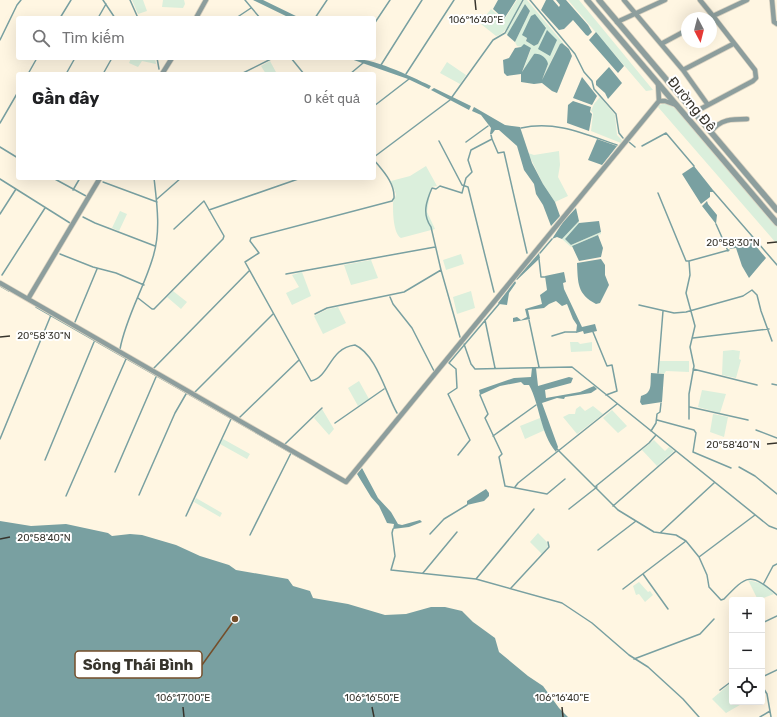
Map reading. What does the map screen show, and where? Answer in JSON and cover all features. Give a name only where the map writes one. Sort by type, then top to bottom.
[{"type":"street","points":[[197,16],[206,0]]},
{"type":"street","name":"Đường Đê","points":[[588,0],[777,223]]},
{"type":"street","name":"Đường Đê","points":[[599,0],[693,113],[777,210]]},
{"type":"street","points":[[624,0],[682,70],[708,105]]},
{"type":"street","points":[[635,56],[617,22],[665,0]]},
{"type":"street","points":[[700,0],[708,12]]},
{"type":"street","points":[[717,14],[747,0]]},
{"type":"street","points":[[772,0],[774,18],[777,24]]},
{"type":"street","points":[[693,113],[753,82],[756,78],[755,70],[717,24]]},
{"type":"street","points":[[661,44],[681,33]]},
{"type":"street","points":[[682,70],[733,44]]},
{"type":"street","points":[[163,72],[171,60]]},
{"type":"street","points":[[0,283],[346,482],[659,101],[658,81]]},
{"type":"street","points":[[659,101],[665,101],[678,106]]},
{"type":"street","points":[[711,132],[715,127],[724,121],[747,119]]},
{"type":"street","points":[[28,299],[99,180]]},
{"type":"green space","points":[[132,0],[143,0],[147,11],[138,14]]},
{"type":"green space","points":[[163,0],[184,0],[185,4],[183,8],[162,7]]},
{"type":"green space","points":[[517,0],[522,0],[512,21],[501,34],[496,36],[476,20],[480,15],[484,18],[491,9],[504,20]]},
{"type":"green space","points":[[524,0],[527,0],[564,44],[562,43],[555,53],[542,80],[548,64],[534,54],[522,73],[531,49],[517,46],[515,42],[530,11],[525,4],[507,35],[506,33]],"holes":[[[546,26],[538,44],[534,46],[526,41],[527,38],[524,36]]]},
{"type":"green space","points":[[568,0],[579,0],[653,90],[646,91]]},
{"type":"green space","points":[[130,60],[155,60],[156,64],[142,61],[138,67],[129,63]]},
{"type":"green space","points":[[270,61],[276,72],[265,72],[261,66]]},
{"type":"green space","points":[[447,62],[466,75],[460,84],[440,73]]},
{"type":"green space","points":[[600,97],[615,115],[617,135],[622,140],[621,143],[591,131],[593,113],[591,111],[594,104]]},
{"type":"green space","points":[[666,103],[678,110],[777,225],[777,244],[658,107],[659,105]]},
{"type":"green space","points":[[559,151],[560,165],[558,177],[568,196],[555,202],[543,184],[528,153],[534,155]]},
{"type":"green space","points":[[426,166],[437,186],[431,187],[427,212],[435,229],[401,238],[396,232],[394,222],[393,203],[396,194],[391,181],[410,176]]},
{"type":"green space","points":[[120,211],[127,214],[119,231],[112,228]]},
{"type":"green space","points":[[579,221],[579,223],[565,239],[571,245],[601,232],[601,234],[571,247],[562,239]]},
{"type":"green space","points":[[461,254],[464,264],[446,270],[443,260]]},
{"type":"green space","points":[[371,260],[378,278],[351,285],[344,265]]},
{"type":"green space","points":[[302,272],[311,296],[292,305],[286,293],[299,287],[292,275]]},
{"type":"green space","points":[[173,291],[187,302],[181,309],[167,297]]},
{"type":"green space","points":[[471,291],[475,308],[457,314],[453,297]]},
{"type":"green space","points":[[338,307],[346,323],[323,334],[314,316],[328,309]]},
{"type":"green space","points":[[570,342],[578,342],[580,344],[592,342],[592,351],[571,352]]},
{"type":"green space","points":[[723,351],[740,351],[739,359],[741,360],[736,378],[722,375]]},
{"type":"green space","points":[[660,361],[689,361],[689,372],[666,371],[664,374],[659,373]]},
{"type":"green space","points":[[359,381],[369,399],[358,406],[348,388]]},
{"type":"green space","points":[[702,390],[726,394],[720,413],[698,407]]},
{"type":"green space","points":[[580,406],[585,411],[593,406],[603,414],[577,434],[563,417],[569,414],[575,414],[576,409]]},
{"type":"green space","points":[[322,409],[334,429],[329,435],[314,418]]},
{"type":"green space","points":[[612,410],[627,426],[618,433],[603,418]]},
{"type":"green space","points":[[713,414],[728,417],[724,437],[710,432]]},
{"type":"green space","points":[[540,418],[545,430],[525,439],[520,426]]},
{"type":"green space","points":[[223,439],[250,454],[247,459],[220,444]]},
{"type":"green space","points":[[654,440],[665,451],[669,447],[674,451],[657,466],[642,450]]},
{"type":"green space","points":[[196,498],[222,513],[220,517],[194,502]]},
{"type":"green space","points":[[538,533],[547,542],[548,546],[542,554],[530,542]]},
{"type":"green space","points":[[748,580],[763,584],[774,594],[765,597],[756,597]]},
{"type":"green space","points":[[639,582],[648,592],[650,591],[653,595],[645,602],[639,594],[636,595],[633,586]]},
{"type":"green space","points":[[729,685],[729,705],[740,705],[726,713],[712,699]]},
{"type":"water","points":[[253,0],[263,0],[296,16],[286,16]]},
{"type":"water","points":[[498,0],[516,0],[504,19],[493,9]]},
{"type":"water","points":[[546,0],[553,0],[559,7],[560,5],[556,0],[566,0],[588,25],[592,32],[588,36],[586,35],[573,20],[564,29],[559,30],[541,10]]},
{"type":"water","points":[[525,4],[530,11],[515,42],[507,35]]},
{"type":"water","points":[[535,14],[546,28],[538,44],[534,46],[526,41],[527,38],[522,35],[531,16]]},
{"type":"water","points":[[547,30],[557,40],[550,56],[538,49]]},
{"type":"water","points":[[596,32],[624,66],[618,73],[589,40]]},
{"type":"water","points":[[562,43],[569,49],[572,56],[557,93],[542,83],[534,84],[521,82],[521,74],[507,76],[504,73],[503,60],[509,58],[515,48],[521,47],[524,44],[531,48],[522,72],[534,54],[541,55],[545,58],[548,64],[542,80],[560,44]]},
{"type":"water","points":[[354,60],[364,60],[380,64],[431,86],[429,89],[408,79]]},
{"type":"water","points":[[609,67],[622,83],[608,99],[605,93],[596,85],[596,81]]},
{"type":"water","points":[[582,77],[597,96],[592,105],[573,98]]},
{"type":"water","points":[[434,88],[471,106],[469,110],[431,90]]},
{"type":"water","points":[[573,101],[591,107],[590,112],[592,114],[589,131],[567,123],[568,105]]},
{"type":"water","points":[[474,107],[505,125],[520,127],[532,163],[555,202],[560,216],[551,226],[543,205],[536,194],[534,184],[524,170],[517,146],[499,130],[495,130],[492,134],[490,134],[491,128],[481,115],[472,111]]},
{"type":"water","points":[[597,139],[617,146],[602,165],[588,160]]},
{"type":"water","points":[[694,166],[713,190],[713,192],[710,192],[710,197],[701,204],[682,174]]},
{"type":"water","points":[[707,201],[717,215],[716,224],[702,206]]},
{"type":"water","points":[[576,208],[579,221],[562,239],[557,237],[552,239],[563,222]]},
{"type":"water","points":[[599,221],[601,232],[571,245],[565,239],[579,223]]},
{"type":"water","points":[[598,235],[603,248],[601,257],[579,261],[572,246]]},
{"type":"water","points":[[746,239],[750,239],[766,258],[749,278],[742,266],[736,248],[729,249]]},
{"type":"water","points":[[539,253],[540,258],[517,280],[516,279]]},
{"type":"water","points":[[601,259],[605,265],[605,275],[609,285],[600,303],[596,304],[582,292],[578,282],[577,263]]},
{"type":"water","points":[[564,272],[566,282],[563,283],[564,289],[582,327],[595,324],[597,331],[584,334],[583,331],[576,333],[577,325],[567,304],[562,306],[556,301],[544,308],[528,310],[530,319],[513,322],[513,318],[517,317],[521,320],[527,317],[525,309],[542,304],[540,295],[547,290],[545,276]]},
{"type":"water","points":[[515,281],[516,283],[509,293],[507,305],[499,304],[498,303]]},
{"type":"water","points":[[532,368],[536,368],[538,386],[569,377],[573,378],[571,383],[545,390],[546,398],[580,392],[594,386],[597,389],[591,393],[565,397],[564,399],[557,398],[542,403],[558,447],[556,452],[543,428],[536,401],[529,385],[524,385],[521,382],[500,386],[480,395],[479,390],[514,378],[531,377]]},
{"type":"water","points":[[651,373],[664,374],[662,402],[642,405],[640,402],[641,396],[645,395],[649,390],[651,384]]},
{"type":"water","points":[[362,468],[378,498],[391,512],[398,524],[402,525],[420,520],[422,522],[409,527],[393,529],[394,524],[387,523],[379,506],[371,497],[357,474]]},
{"type":"water","points":[[486,489],[489,496],[484,501],[467,505],[467,501]]},
{"type":"water","points":[[0,521],[31,526],[66,524],[108,533],[112,536],[130,534],[142,535],[176,545],[200,556],[229,565],[236,570],[288,579],[293,586],[310,591],[313,598],[348,604],[385,615],[406,614],[431,607],[445,607],[462,611],[473,622],[495,638],[499,652],[528,676],[543,686],[559,708],[568,717],[0,717]]},
{"type":"waterway","points":[[0,40],[17,5],[21,0]]},
{"type":"waterway","points":[[61,16],[71,0]]},
{"type":"waterway","points":[[103,0],[114,16]]},
{"type":"waterway","points":[[130,0],[137,16]]},
{"type":"waterway","points":[[245,0],[258,16]]},
{"type":"waterway","points":[[316,16],[327,0]]},
{"type":"waterway","points":[[376,21],[390,0]]},
{"type":"waterway","points":[[381,65],[422,0]]},
{"type":"waterway","points":[[406,74],[454,0]]},
{"type":"waterway","points":[[452,97],[493,40],[505,33],[523,0]]},
{"type":"waterway","points":[[530,0],[575,54],[584,72],[592,81],[594,89],[616,114],[619,133],[623,138]]},
{"type":"waterway","points":[[99,16],[106,4]]},
{"type":"waterway","points":[[239,16],[251,8]]},
{"type":"waterway","points":[[29,72],[36,60]]},
{"type":"waterway","points":[[67,72],[74,60]]},
{"type":"waterway","points":[[104,72],[111,60]]},
{"type":"waterway","points":[[157,60],[159,69]]},
{"type":"waterway","points":[[245,72],[269,60]]},
{"type":"waterway","points":[[293,60],[302,72]]},
{"type":"waterway","points":[[352,72],[363,63]]},
{"type":"waterway","points":[[376,104],[409,79]]},
{"type":"waterway","points":[[0,123],[16,95]]},
{"type":"waterway","points":[[376,156],[450,100]]},
{"type":"waterway","points":[[466,142],[488,126]]},
{"type":"waterway","points":[[521,128],[546,126],[570,129],[617,145]]},
{"type":"waterway","points":[[642,146],[666,133],[694,166]]},
{"type":"waterway","points":[[491,135],[492,139]]},
{"type":"waterway","points":[[460,337],[441,270],[431,227],[428,222],[426,208],[432,188],[436,189],[440,186],[462,193],[466,178],[472,172],[468,160],[471,150],[492,139],[498,153],[504,152],[527,253]]},
{"type":"waterway","points":[[439,141],[462,185],[468,187],[494,292]]},
{"type":"waterway","points":[[629,142],[635,147]]},
{"type":"waterway","points":[[0,147],[16,157]]},
{"type":"waterway","points":[[376,162],[385,173],[393,187],[394,198],[392,201],[251,238],[250,241],[259,253],[245,262],[311,381],[322,374],[340,351],[346,347],[355,345],[362,350],[375,365],[397,413]]},
{"type":"waterway","points":[[0,179],[70,223]]},
{"type":"waterway","points":[[57,180],[86,196]]},
{"type":"waterway","points":[[73,190],[79,180]]},
{"type":"waterway","points":[[120,349],[126,325],[149,269],[157,238],[158,218],[154,180]]},
{"type":"waterway","points":[[157,199],[179,180]]},
{"type":"waterway","points":[[209,210],[295,180]]},
{"type":"waterway","points":[[103,182],[157,202]]},
{"type":"waterway","points":[[0,214],[16,189]]},
{"type":"waterway","points":[[713,191],[777,265]]},
{"type":"waterway","points":[[658,193],[686,261],[689,261]]},
{"type":"waterway","points":[[138,298],[154,309],[223,239],[224,236],[204,201],[174,229]]},
{"type":"waterway","points":[[2,275],[45,208]]},
{"type":"waterway","points":[[83,217],[155,246]]},
{"type":"waterway","points":[[716,224],[728,251]]},
{"type":"waterway","points":[[540,253],[552,239]]},
{"type":"waterway","points":[[286,274],[435,247]]},
{"type":"waterway","points":[[689,419],[689,394],[694,366],[690,347],[695,326],[686,293],[690,275],[689,261],[729,250]]},
{"type":"waterway","points":[[60,254],[93,267],[116,273],[144,285]]},
{"type":"waterway","points":[[539,259],[541,277],[545,277]]},
{"type":"waterway","points":[[75,322],[97,269]]},
{"type":"waterway","points":[[315,314],[327,308],[404,292],[441,270]]},
{"type":"waterway","points":[[154,368],[249,271]]},
{"type":"waterway","points":[[0,286],[9,291]]},
{"type":"waterway","points":[[639,305],[674,313],[686,312],[743,296],[752,290],[757,295],[772,341]]},
{"type":"waterway","points":[[390,297],[393,304],[412,328],[434,371]]},
{"type":"waterway","points":[[458,455],[470,440],[448,394],[457,388],[456,369],[449,363],[499,304]]},
{"type":"waterway","points":[[36,307],[302,459]]},
{"type":"waterway","points":[[658,373],[663,311]]},
{"type":"waterway","points":[[195,392],[273,314]]},
{"type":"waterway","points":[[0,439],[51,315]]},
{"type":"waterway","points":[[485,320],[495,368]]},
{"type":"waterway","points":[[529,320],[539,367]]},
{"type":"waterway","points":[[693,338],[769,329]]},
{"type":"waterway","points":[[552,336],[565,332],[576,332]]},
{"type":"waterway","points":[[593,332],[607,366],[612,365],[617,391],[606,395]]},
{"type":"waterway","points":[[45,460],[94,342]]},
{"type":"waterway","points":[[464,344],[471,364],[475,369],[572,367],[769,526],[777,529]]},
{"type":"waterway","points":[[66,496],[126,359]]},
{"type":"waterway","points":[[239,418],[299,360]]},
{"type":"waterway","points":[[693,369],[757,385]]},
{"type":"waterway","points":[[115,472],[156,377]]},
{"type":"waterway","points":[[772,384],[777,385]]},
{"type":"waterway","points":[[335,423],[384,389]]},
{"type":"waterway","points":[[139,495],[175,413],[186,394]]},
{"type":"waterway","points":[[480,395],[488,414],[485,418],[502,454],[499,457],[505,486],[547,494],[565,479]]},
{"type":"waterway","points":[[651,431],[656,423],[657,414],[660,412],[661,403]]},
{"type":"waterway","points":[[515,487],[518,483],[617,404]]},
{"type":"waterway","points":[[493,436],[536,405]]},
{"type":"waterway","points":[[690,407],[748,420]]},
{"type":"waterway","points":[[285,444],[322,408]]},
{"type":"waterway","points":[[186,516],[231,419]]},
{"type":"waterway","points":[[657,420],[694,430],[696,433],[693,452],[731,468]]},
{"type":"waterway","points":[[756,430],[777,438]]},
{"type":"waterway","points":[[596,486],[649,443],[656,435]]},
{"type":"waterway","points":[[557,449],[618,510],[654,532],[676,535],[686,541],[699,557],[707,575],[709,587],[721,600],[724,599],[738,585],[749,579],[761,583],[777,595]]},
{"type":"waterway","points":[[613,506],[676,451]]},
{"type":"waterway","points":[[250,535],[291,453]]},
{"type":"waterway","points":[[739,467],[755,476],[777,494]]},
{"type":"waterway","points":[[660,533],[714,483]]},
{"type":"waterway","points":[[569,509],[597,487]]},
{"type":"waterway","points":[[430,534],[444,519],[467,505]]},
{"type":"waterway","points":[[476,579],[534,509]]},
{"type":"waterway","points":[[699,557],[755,515]]},
{"type":"waterway","points":[[598,550],[636,521]]},
{"type":"waterway","points":[[393,529],[392,533],[395,556],[391,570],[476,579],[562,603],[592,623],[629,655],[648,667],[683,699],[699,717]]},
{"type":"waterway","points":[[423,573],[457,532]]},
{"type":"waterway","points":[[623,589],[686,541]]},
{"type":"waterway","points":[[511,588],[549,547],[548,542]]},
{"type":"waterway","points":[[764,583],[773,566],[777,564]]},
{"type":"waterway","points":[[643,574],[668,609]]},
{"type":"waterway","points":[[765,622],[777,616]]},
{"type":"waterway","points":[[634,659],[700,634],[714,619]]},
{"type":"waterway","points":[[765,676],[777,670]]},
{"type":"waterway","points":[[720,690],[729,683]]},
{"type":"waterway","points":[[765,691],[767,694],[771,717]]},
{"type":"waterway","points":[[760,717],[770,711]]},
{"type":"place","name":"Sông Thái Bình","points":[[235,619]]}]
